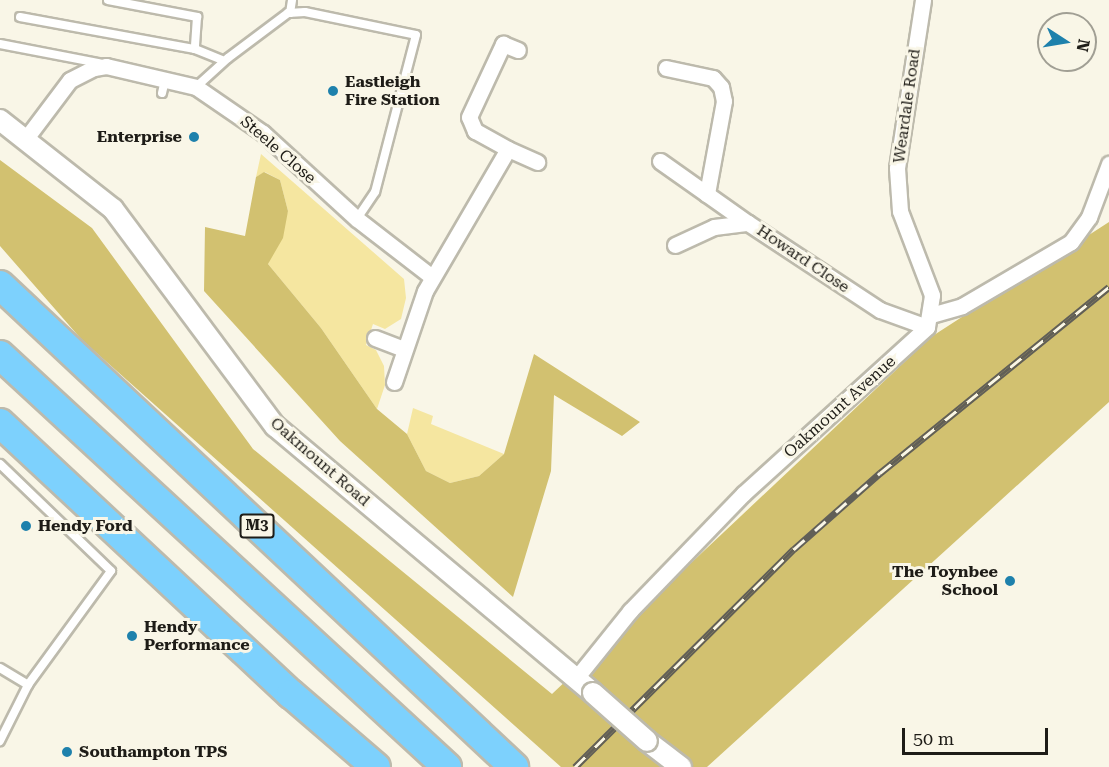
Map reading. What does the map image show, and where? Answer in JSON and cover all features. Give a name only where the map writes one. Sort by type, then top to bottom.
[{"type":"highway","name":"M3","points":[[0,285],[514,767]]},
{"type":"highway","points":[[0,355],[447,767]]},
{"type":"highway","points":[[0,423],[291,694],[376,767]]},
{"type":"street","name":"Weardale Road","points":[[923,0],[897,168],[900,211],[930,287],[929,321]]},
{"type":"street","points":[[518,51],[503,44],[469,117],[475,131],[537,162]]},
{"type":"street","name":"Steele Close","points":[[106,66],[164,87],[196,87],[263,133],[357,219],[432,277]]},
{"type":"street","points":[[27,137],[70,80],[82,72],[106,66]]},
{"type":"street","points":[[666,68],[713,78],[721,87],[724,101],[707,194]]},
{"type":"street","name":"Oakmount Road","points":[[0,120],[27,137],[113,208],[275,426],[577,677],[647,741],[681,767]]},
{"type":"street","points":[[394,382],[404,349],[432,277],[508,149]]},
{"type":"street","points":[[660,160],[748,223]]},
{"type":"street","name":"Oakmount Avenue","points":[[577,677],[630,610],[743,494],[929,321],[962,306],[1071,242],[1089,217],[1109,165]]},
{"type":"street","name":"Howard Close","points":[[675,245],[714,227],[748,223],[880,310],[929,321]]},
{"type":"street","points":[[375,338],[404,349]]},
{"type":"lane","points":[[108,0],[197,17],[195,49]]},
{"type":"lane","points":[[290,13],[292,0]]},
{"type":"lane","points":[[196,87],[225,61],[290,13],[305,12],[416,35],[403,96],[375,192],[357,219]]},
{"type":"lane","points":[[20,16],[195,49],[225,61]]},
{"type":"lane","points":[[0,44],[106,66]]},
{"type":"lane","points":[[0,464],[111,570],[28,685],[0,741]]},
{"type":"lane","points":[[0,668],[28,685]]},
{"type":"shaded area","points":[[261,154],[404,279],[406,298],[401,319],[385,329],[373,324],[366,345],[376,350],[384,366],[385,385],[377,409],[321,328],[268,264],[288,211],[280,180],[265,172],[256,177]]},
{"type":"shaded area","points":[[0,160],[92,228],[253,449],[552,694],[931,337],[1109,222],[1109,402],[707,767],[561,767],[82,340],[0,246]]},
{"type":"shaded area","points":[[264,172],[280,180],[288,211],[283,238],[268,264],[321,328],[377,409],[407,434],[426,471],[450,483],[479,476],[504,454],[534,354],[640,422],[622,436],[554,395],[551,471],[513,597],[340,441],[204,291],[205,227],[245,236],[256,177]]},
{"type":"shaded area","points":[[413,408],[433,416],[431,424],[504,454],[479,476],[450,483],[426,471],[407,434]]},
{"type":"railway","points":[[575,767],[794,549],[880,473],[1109,287]]},
{"type":"place","name":"Eastleigh Fire Station","points":[[333,91]]},
{"type":"place","name":"Enterprise","points":[[194,137]]},
{"type":"place","name":"Hendy Ford","points":[[26,526]]},
{"type":"place","name":"The Toynbee School","points":[[1010,581]]},
{"type":"place","name":"Hendy Performance","points":[[132,636]]},
{"type":"place","name":"Southampton TPS","points":[[67,752]]}]
